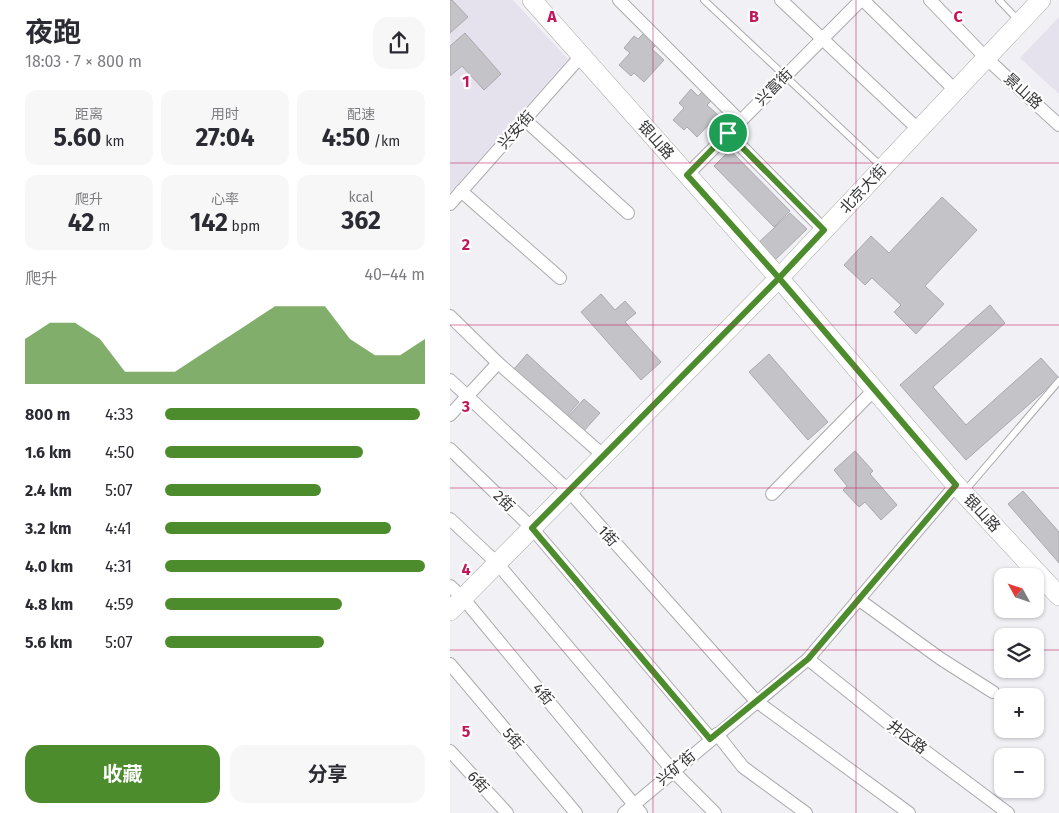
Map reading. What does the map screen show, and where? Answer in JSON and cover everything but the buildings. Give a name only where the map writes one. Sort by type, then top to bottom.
[{"type":"street","name":"银山路","points":[[532,0],[779,278],[960,489],[1059,596]]},
{"type":"street","points":[[618,0],[740,122]]},
{"type":"street","points":[[781,0],[919,130]]},
{"type":"street","points":[[862,0],[956,90]]},
{"type":"street","name":"兴富街","points":[[687,175],[862,0]]},
{"type":"street","name":"景山路","points":[[930,0],[986,58],[1059,124]]},
{"type":"street","name":"北京大街","points":[[454,598],[497,564],[779,278],[1041,0]]},
{"type":"street","name":"兴安街","points":[[450,204],[581,56]]},
{"type":"street","points":[[525,120],[628,213]]},
{"type":"street","points":[[728,133],[824,230]]},
{"type":"street","points":[[461,191],[560,278]]},
{"type":"street","points":[[450,316],[498,363],[604,456]]},
{"type":"street","points":[[450,415],[498,363]]},
{"type":"street","name":"1街","points":[[450,380],[568,491],[756,702],[909,813]]},
{"type":"street","points":[[772,494],[874,390]]},
{"type":"street","name":"2街","points":[[450,449],[532,528],[714,737],[743,767],[806,813]]},
{"type":"street","name":"兴矿街","points":[[624,813],[638,809],[673,771],[808,659],[858,600],[960,489]]},
{"type":"street","points":[[450,519],[497,564],[673,771],[716,813]]},
{"type":"street","name":"4街","points":[[454,598],[638,809]]},
{"type":"street","points":[[858,600],[941,659],[993,692]]},
{"type":"street","name":"井区路","points":[[808,659],[893,727],[1008,813]]},
{"type":"street","name":"5街","points":[[450,664],[576,813]]},
{"type":"street","name":"6街","points":[[450,751],[506,813]]},
{"type":"lane","points":[[704,0],[882,168]]},
{"type":"lane","points":[[999,0],[1020,22]]},
{"type":"lane","points":[[960,489],[1059,381]]},
{"type":"shaded area","points":[[450,0],[513,0],[568,59],[450,193]]},
{"type":"shaded area","points":[[1059,17],[1059,94],[1020,58]]},
{"type":"route","points":[[728,133],[687,175],[779,278],[532,528],[710,739],[808,659],[956,485],[779,278],[824,230],[728,133]]}]
